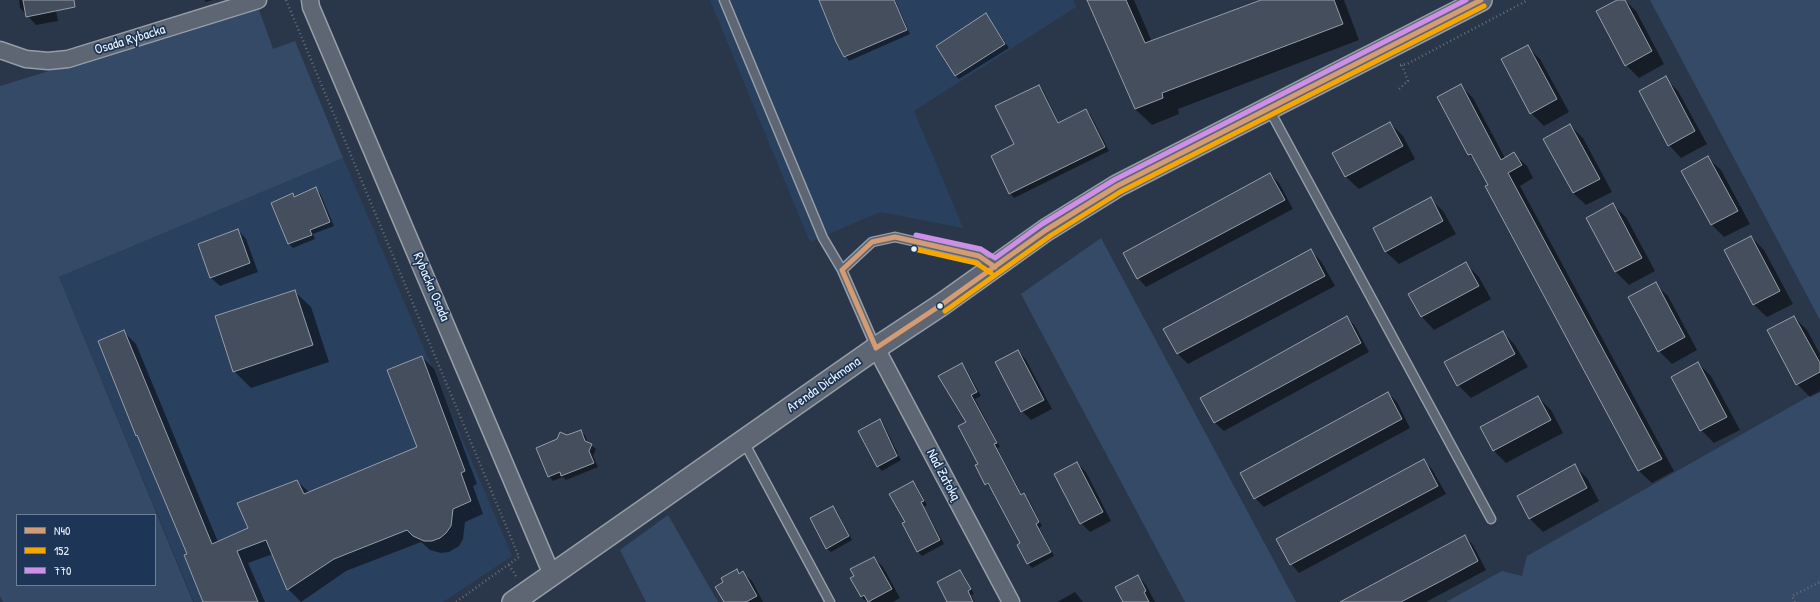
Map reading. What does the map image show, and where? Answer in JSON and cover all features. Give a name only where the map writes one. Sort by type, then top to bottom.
[{"type":"street","name":"Osada Rybacka","points":[[0,50],[26,59],[48,61],[68,59],[258,0]]},
{"type":"street","name":"Rybacka Osada","points":[[310,0],[311,7],[552,575]]},
{"type":"street","name":"Arenda Dickmana","points":[[513,602],[744,442],[876,348],[994,268],[1046,230],[1117,186],[1481,0]]},
{"type":"street","name":"Nad Zatoką","points":[[876,348],[1010,602]]},
{"type":"lane","points":[[724,0],[823,238],[842,270],[876,348]]},
{"type":"lane","points":[[1269,108],[1491,519]]},
{"type":"lane","points":[[842,270],[872,242],[895,237],[979,256],[994,268]]},
{"type":"lane","points":[[744,442],[830,602]]},
{"type":"path","points":[[286,0],[520,557],[456,602]]},
{"type":"path","points":[[1396,66],[1407,64],[1528,0]]},
{"type":"path","points":[[1399,89],[1408,81],[1402,65]]},
{"type":"path","points":[[509,565],[516,576]]},
{"type":"path","points":[[1795,602],[1792,596],[1820,582]]},
{"type":"shaded area","points":[[710,0],[1073,0],[1076,7],[914,111],[963,228],[880,212],[810,242]]},
{"type":"shaded area","points":[[1650,0],[1820,0],[1820,320]]},
{"type":"shaded area","points":[[258,7],[273,49],[295,41],[343,158],[59,277],[193,602],[3,602],[0,596],[0,86]]},
{"type":"shaded area","points":[[343,158],[512,556],[443,602],[194,602],[59,277]]},
{"type":"shaded area","points":[[1101,238],[1296,602],[1185,602],[1021,294]]},
{"type":"shaded area","points":[[1820,390],[1820,602],[1446,602],[1502,571],[1522,576],[1527,556]]},
{"type":"shaded area","points":[[668,515],[718,602],[646,602],[620,550]]},
{"type":"building","points":[[23,0],[74,0],[75,7],[26,17]]},
{"type":"building","points":[[819,0],[894,0],[907,30],[844,57],[836,42]]},
{"type":"building","points":[[1087,0],[1126,0],[1145,43],[1261,0],[1334,0],[1343,24],[1162,93],[1163,98],[1135,109]]},
{"type":"building","points":[[1617,0],[1625,0],[1652,51],[1625,66],[1596,11]]},
{"type":"building","points":[[986,13],[1005,44],[955,76],[936,46]]},
{"type":"building","points":[[1528,45],[1557,99],[1530,114],[1501,59]]},
{"type":"building","points":[[1666,76],[1695,131],[1668,146],[1639,91]]},
{"type":"building","points":[[1461,84],[1501,160],[1514,152],[1522,165],[1508,173],[1662,459],[1638,471],[1485,186],[1488,185],[1471,154],[1468,155],[1437,97]]},
{"type":"building","points":[[1039,85],[1058,123],[1086,109],[1105,147],[1009,194],[991,156],[1014,144],[995,106]]},
{"type":"building","points":[[1390,122],[1403,146],[1345,177],[1332,153]]},
{"type":"building","points":[[1570,124],[1600,179],[1573,193],[1543,139]]},
{"type":"building","points":[[1708,156],[1738,211],[1711,225],[1681,171]]},
{"type":"building","points":[[1270,173],[1285,200],[1137,279],[1123,253]]},
{"type":"building","points":[[316,187],[330,222],[310,230],[312,235],[288,244],[271,203],[293,193],[294,197]]},
{"type":"building","points":[[1431,197],[1443,221],[1385,252],[1373,228]]},
{"type":"building","points":[[1613,203],[1642,258],[1615,272],[1586,218]]},
{"type":"building","points":[[238,229],[250,263],[210,278],[198,244]]},
{"type":"building","points":[[1751,236],[1780,291],[1753,305],[1724,250]]},
{"type":"building","points":[[1311,249],[1325,276],[1177,354],[1163,329]]},
{"type":"building","points":[[1466,262],[1479,286],[1421,317],[1408,294]]},
{"type":"building","points":[[1656,282],[1685,337],[1658,352],[1628,297]]},
{"type":"building","points":[[295,290],[313,345],[233,372],[215,316]]},
{"type":"building","points":[[1347,316],[1361,343],[1214,423],[1200,398]]},
{"type":"building","points":[[1794,316],[1820,363],[1820,372],[1796,385],[1767,330]]},
{"type":"building","points":[[124,330],[212,544],[248,528],[237,503],[297,480],[304,494],[417,447],[387,370],[422,356],[465,471],[461,473],[471,501],[453,509],[451,526],[440,538],[432,541],[424,541],[413,536],[407,530],[334,559],[287,590],[266,540],[237,551],[258,602],[203,602],[184,555],[187,554],[137,435],[136,436],[98,341]]},
{"type":"building","points":[[1503,331],[1515,354],[1457,386],[1444,362]]},
{"type":"building","points":[[1018,350],[1044,400],[1021,412],[995,362]]},
{"type":"building","points":[[1698,362],[1727,417],[1700,431],[1671,377]]},
{"type":"building","points":[[962,363],[977,392],[971,395],[997,443],[994,444],[1021,495],[1024,493],[1039,522],[1036,524],[1051,552],[1027,564],[1017,545],[1020,543],[988,483],[985,485],[975,465],[978,464],[958,426],[966,422],[938,376]]},
{"type":"building","points":[[1388,392],[1402,419],[1254,499],[1240,473]]},
{"type":"building","points":[[1538,396],[1551,420],[1493,451],[1480,427]]},
{"type":"building","points":[[880,419],[897,456],[877,467],[858,431]]},
{"type":"building","points":[[581,430],[585,441],[592,444],[589,451],[594,463],[561,476],[560,472],[548,477],[536,448],[557,439],[560,432],[567,435]]},
{"type":"building","points":[[1424,459],[1438,486],[1290,565],[1276,539]]},
{"type":"building","points":[[1077,462],[1103,512],[1080,524],[1054,474]]},
{"type":"building","points":[[1575,464],[1587,488],[1529,519],[1517,496]]},
{"type":"building","points":[[913,481],[924,501],[921,502],[940,540],[917,552],[902,523],[905,522],[889,494]]},
{"type":"building","points":[[833,506],[849,536],[826,549],[810,518]]},
{"type":"building","points":[[1465,535],[1478,561],[1443,580],[1401,602],[1340,602]]},
{"type":"building","points":[[874,557],[892,589],[868,602],[864,595],[861,597],[850,578],[854,576],[850,569]]},
{"type":"building","points":[[737,569],[739,574],[743,571],[757,596],[746,602],[724,602],[715,587],[723,582],[721,578]]},
{"type":"building","points":[[960,570],[971,589],[968,591],[973,602],[947,602],[937,582]]},
{"type":"building","points":[[1138,575],[1146,591],[1144,592],[1149,602],[1123,602],[1115,587]]},
{"type":"transit line","name":"770","points":[[916,235],[981,249],[995,258],[1042,224],[1114,180],[1466,0]]},
{"type":"transit line","name":"N40","points":[[876,348],[941,305],[1046,230],[1117,186],[1481,0]]},
{"type":"transit line","name":"152","points":[[945,311],[1050,236],[1120,192],[1484,6]]},
{"type":"transit line","name":"N40","points":[[876,348],[842,270],[872,242],[895,237],[979,256],[995,267]]},
{"type":"transit line","name":"152","points":[[914,249],[976,263],[991,273]]}]
